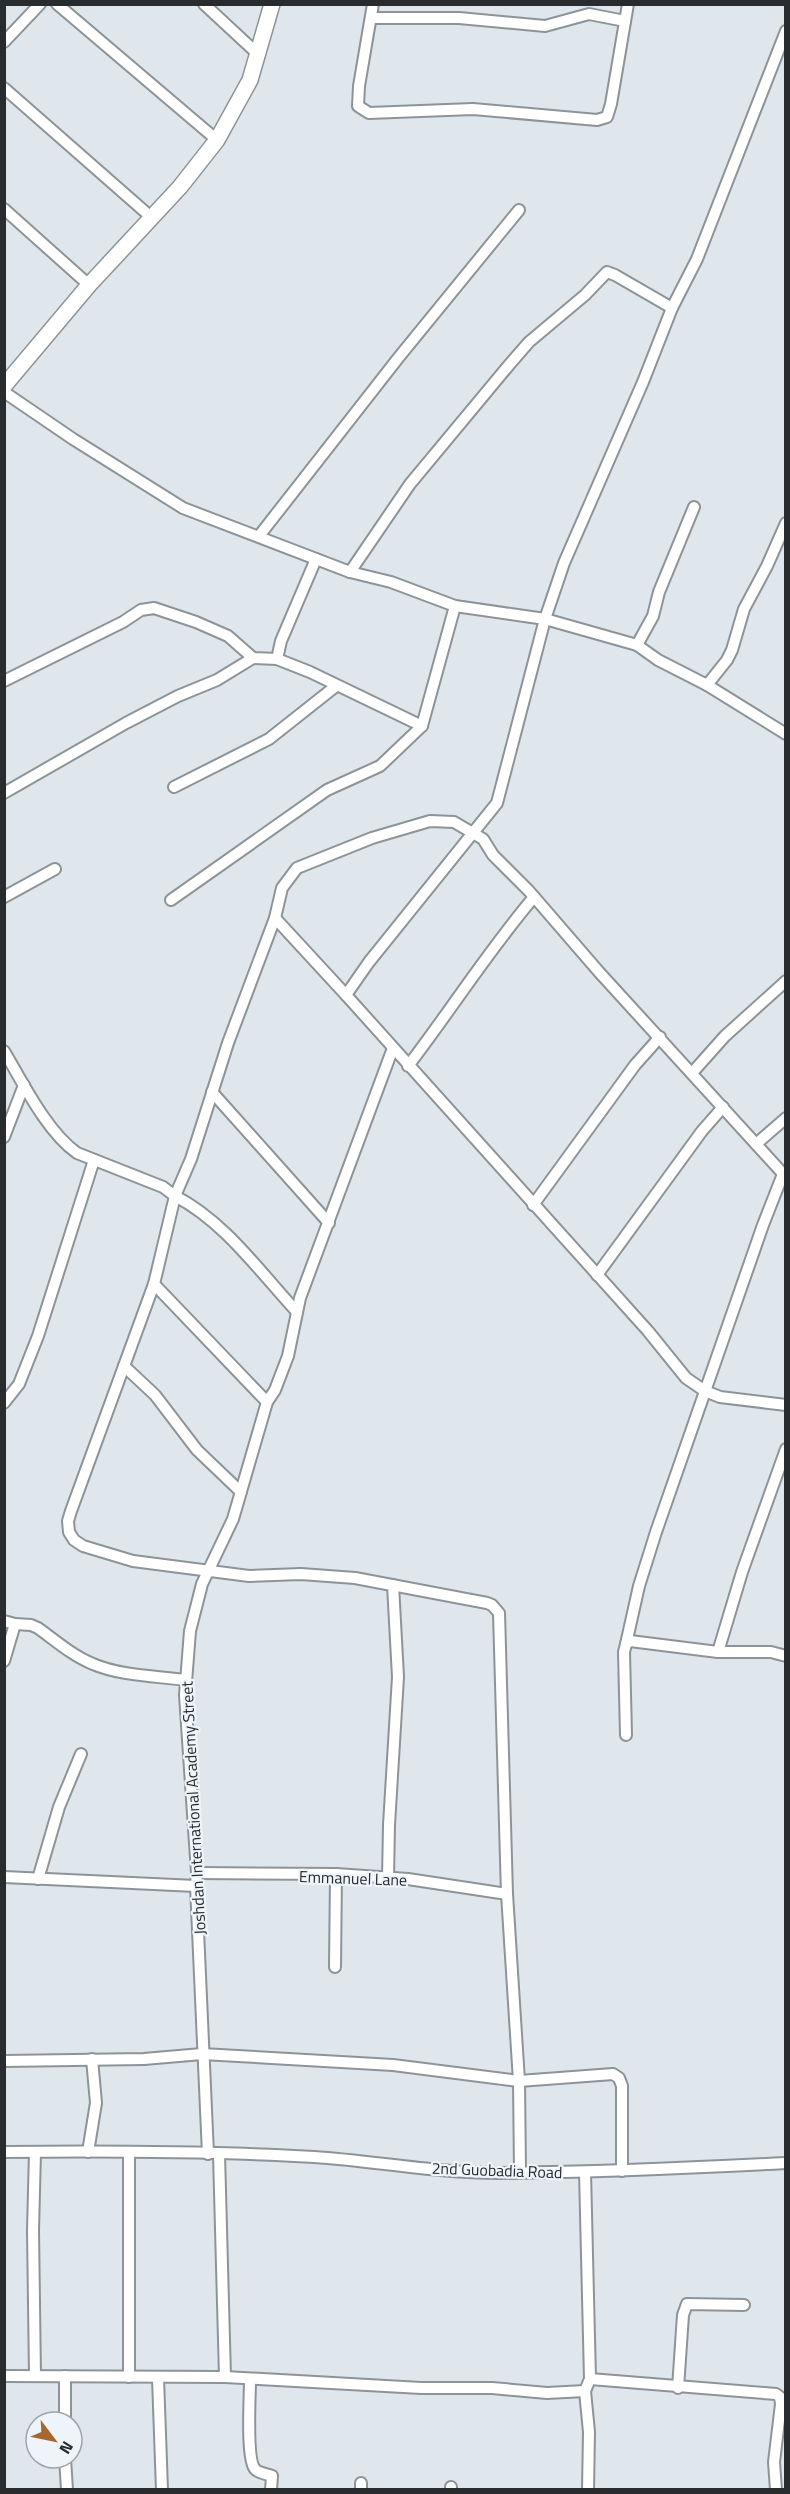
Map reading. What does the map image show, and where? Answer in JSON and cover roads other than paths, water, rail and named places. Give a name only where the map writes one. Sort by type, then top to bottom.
[{"type":"street","points":[[4,42],[40,4]]},
{"type":"street","points":[[57,4],[217,140]]},
{"type":"street","points":[[204,4],[259,55]]},
{"type":"street","points":[[4,386],[88,285],[180,187],[217,140],[250,80],[272,4]]},
{"type":"street","points":[[373,4],[359,86],[358,106],[369,113],[473,109],[597,120],[607,117],[611,104],[628,4]]},
{"type":"street","points":[[371,18],[459,18],[545,26],[589,14],[626,21]]},
{"type":"street","points":[[346,995],[369,962],[497,802],[545,619],[564,563],[643,382],[672,308],[697,259],[786,31]]},
{"type":"street","points":[[4,88],[151,217]]},
{"type":"street","points":[[4,209],[88,285]]},
{"type":"street","points":[[259,536],[399,357],[519,210]]},
{"type":"street","points":[[350,572],[410,484],[509,364],[529,342],[585,295],[601,276],[607,272],[615,275],[672,308]]},
{"type":"street","points":[[4,392],[161,496],[212,520],[350,572],[391,582],[455,606],[545,619],[637,645],[658,660],[706,685],[786,734]]},
{"type":"street","points":[[637,645],[653,616],[659,592],[694,507]]},
{"type":"street","points":[[706,685],[727,660],[744,609],[786,523]]},
{"type":"street","points":[[277,659],[281,640],[316,559]]},
{"type":"street","points":[[171,900],[327,790],[380,766],[422,726],[455,606]]},
{"type":"street","points":[[4,681],[123,622],[141,610],[154,608],[228,636],[253,658]]},
{"type":"street","points":[[4,793],[126,723],[178,696],[217,680],[253,658],[277,659],[310,672],[422,726]]},
{"type":"street","points":[[174,788],[269,739],[336,686]]},
{"type":"street","points":[[520,2172],[519,2081],[507,1894],[499,1612],[492,1605],[355,1578],[301,1574],[249,1576],[133,1561],[83,1546],[74,1540],[69,1532],[68,1521],[154,1284],[175,1196],[191,1159],[228,1043],[275,918],[282,888],[297,868],[306,863],[321,860],[372,838],[430,821],[454,822],[483,839],[493,855],[534,897],[592,965],[660,1037],[784,1176],[763,1225],[639,1586],[624,1652],[626,1735]]},
{"type":"street","points":[[4,897],[55,869]]},
{"type":"street","points":[[408,1066],[497,940],[534,897]]},
{"type":"street","points":[[275,918],[648,1331],[686,1378],[705,1391],[720,1397],[786,1405]]},
{"type":"street","points":[[692,1073],[725,1036],[786,981]]},
{"type":"street","points":[[533,1205],[635,1065],[660,1037]]},
{"type":"street","name":"Joshdan International Academy Street","points":[[225,2377],[214,2154],[202,2054],[197,1873],[190,1787],[186,1680],[190,1631],[208,1569],[233,1519],[267,1402],[275,1390],[288,1356],[300,1298],[393,1048]]},
{"type":"street","points":[[4,1051],[57,1135],[68,1147],[94,1160],[163,1186],[175,1196],[195,1206],[225,1234],[297,1312]]},
{"type":"street","points":[[4,1137],[24,1085]]},
{"type":"street","points":[[212,1092],[329,1223]]},
{"type":"street","points":[[597,1275],[702,1131],[723,1107]]},
{"type":"street","points":[[756,1144],[786,1118]]},
{"type":"street","points":[[4,1403],[20,1384],[38,1336],[94,1160]]},
{"type":"street","points":[[154,1284],[267,1402]]},
{"type":"street","points":[[124,1366],[155,1395],[198,1450],[241,1492]]},
{"type":"street","points":[[718,1652],[742,1572],[786,1449]]},
{"type":"street","points":[[388,1878],[398,1677],[393,1586]]},
{"type":"street","points":[[4,1661],[10,1622],[38,1628],[78,1657],[95,1665],[186,1680]]},
{"type":"street","points":[[626,1644],[630,1641],[718,1652],[771,1652],[786,1656]]},
{"type":"street","points":[[38,1879],[59,1807],[81,1754]]},
{"type":"street","name":"Emmanuel Lane","points":[[197,1873],[336,1874],[388,1878],[507,1894]]},
{"type":"street","points":[[335,1967],[336,1874]]},
{"type":"street","points":[[4,1877],[196,1886]]},
{"type":"street","points":[[4,2061],[144,2059],[202,2054],[393,2066],[519,2081],[614,2074],[619,2078],[622,2086],[622,2171]]},
{"type":"street","points":[[88,2152],[96,2103],[92,2059]]},
{"type":"street","name":"2nd Guobadia Road","points":[[4,2152],[129,2152],[315,2157],[402,2167],[499,2173],[622,2171],[786,2163]]},
{"type":"street","points":[[35,2152],[33,2230],[35,2376]]},
{"type":"street","points":[[129,2152],[129,2377]]},
{"type":"street","points":[[585,2172],[590,2379],[585,2391],[589,2432],[588,2490]]},
{"type":"street","points":[[678,2388],[684,2308],[687,2304],[744,2305]]},
{"type":"street","points":[[4,2376],[225,2377],[421,2388],[492,2388],[547,2393],[585,2391]]},
{"type":"street","points":[[65,2376],[65,2410]]},
{"type":"street","points":[[158,2378],[162,2490]]},
{"type":"street","points":[[590,2379],[678,2388],[781,2394],[774,2462],[778,2490],[786,2486]]},
{"type":"street","points":[[250,2380],[250,2444],[253,2468],[272,2476],[271,2490]]},
{"type":"street","points":[[65,2470],[67,2490]]}]
